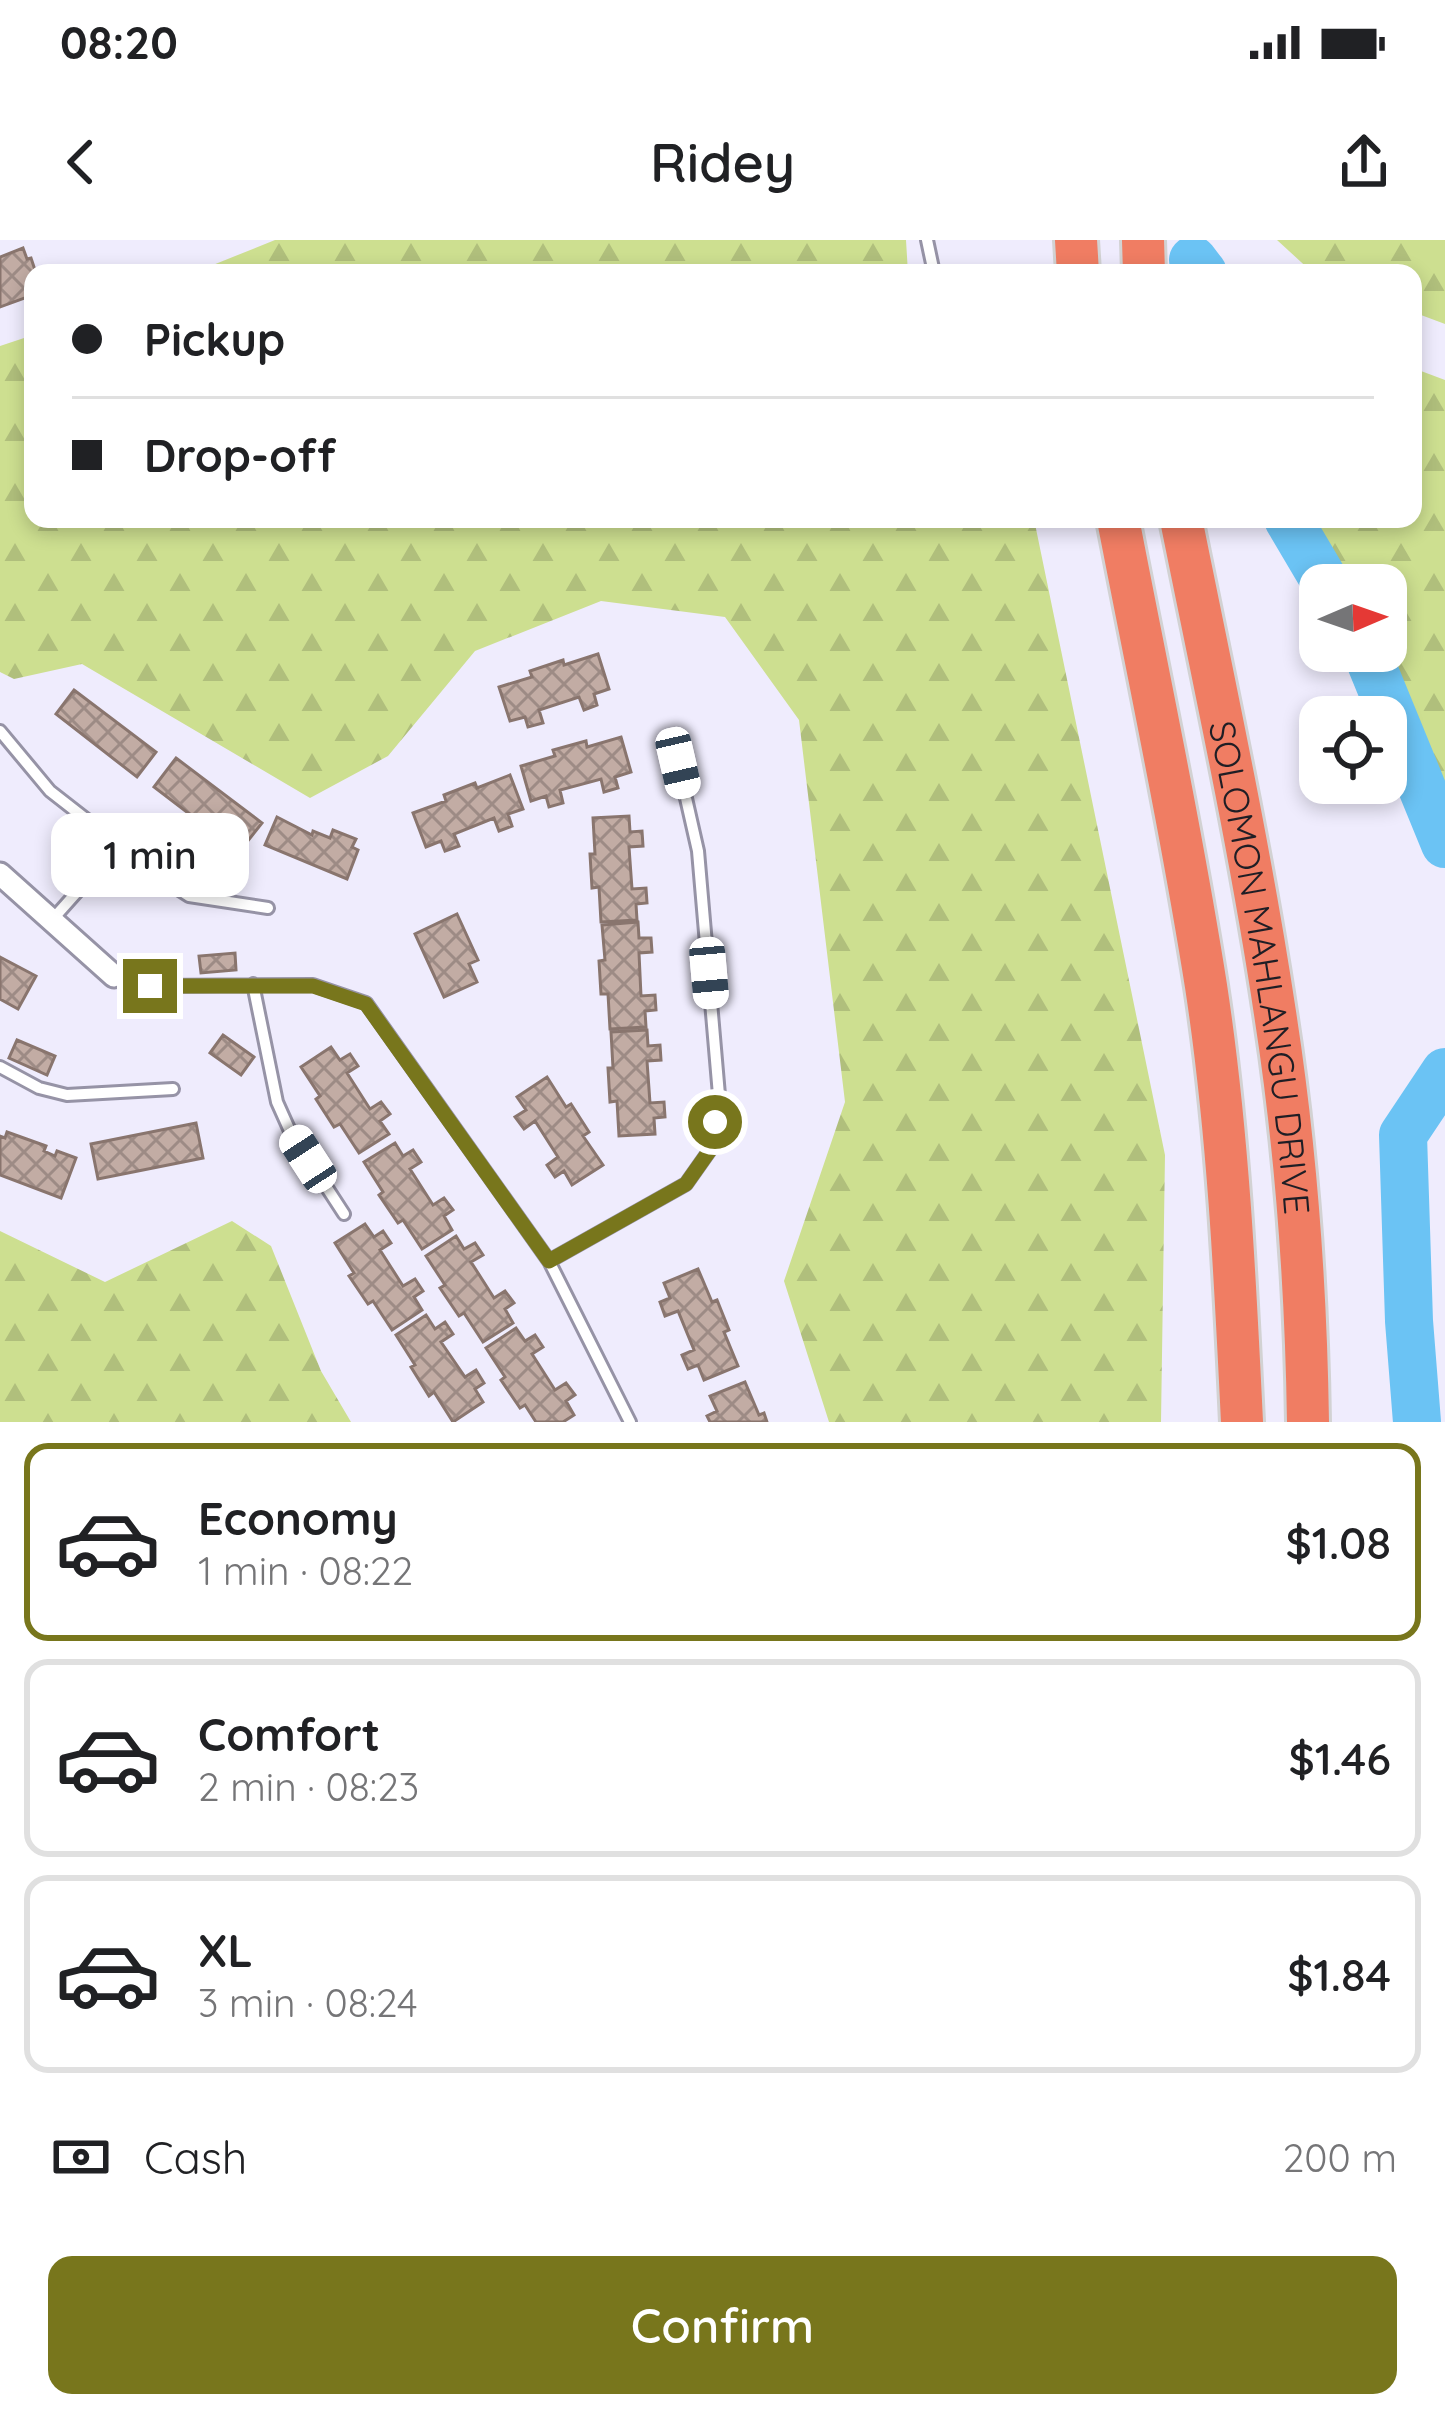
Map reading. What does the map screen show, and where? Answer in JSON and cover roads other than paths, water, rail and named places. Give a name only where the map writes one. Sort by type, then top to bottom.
[{"type":"highway","name":"SOLOMON MAHLANGU DRIVE","points":[[1120,528],[1206,990],[1228,1186],[1242,1422]]},
{"type":"highway","name":"SOLOMON MAHLANGU DRIVE","points":[[1183,528],[1276,1017],[1302,1256],[1308,1422]]},
{"type":"street","points":[[0,874],[114,976]]},
{"type":"lane","points":[[0,731],[50,791],[189,896],[268,908]]},
{"type":"lane","points":[[549,1261],[686,1184],[710,1150],[719,1094],[698,851],[678,763]]},
{"type":"lane","points":[[51,921],[118,846]]},
{"type":"lane","points":[[114,976],[150,986],[313,986],[366,1004],[549,1261],[630,1422]]},
{"type":"lane","points":[[253,984],[277,1102],[290,1131],[344,1214]]},
{"type":"lane","points":[[0,1067],[39,1088],[68,1095],[172,1089]]},
{"type":"waterway","points":[[1193,260],[1196,264]]},
{"type":"waterway","points":[[1293,528],[1315,564]]},
{"type":"waterway","points":[[1375,672],[1445,844]]},
{"type":"waterway","points":[[1417,1422],[1403,1135],[1445,1072]]}]
